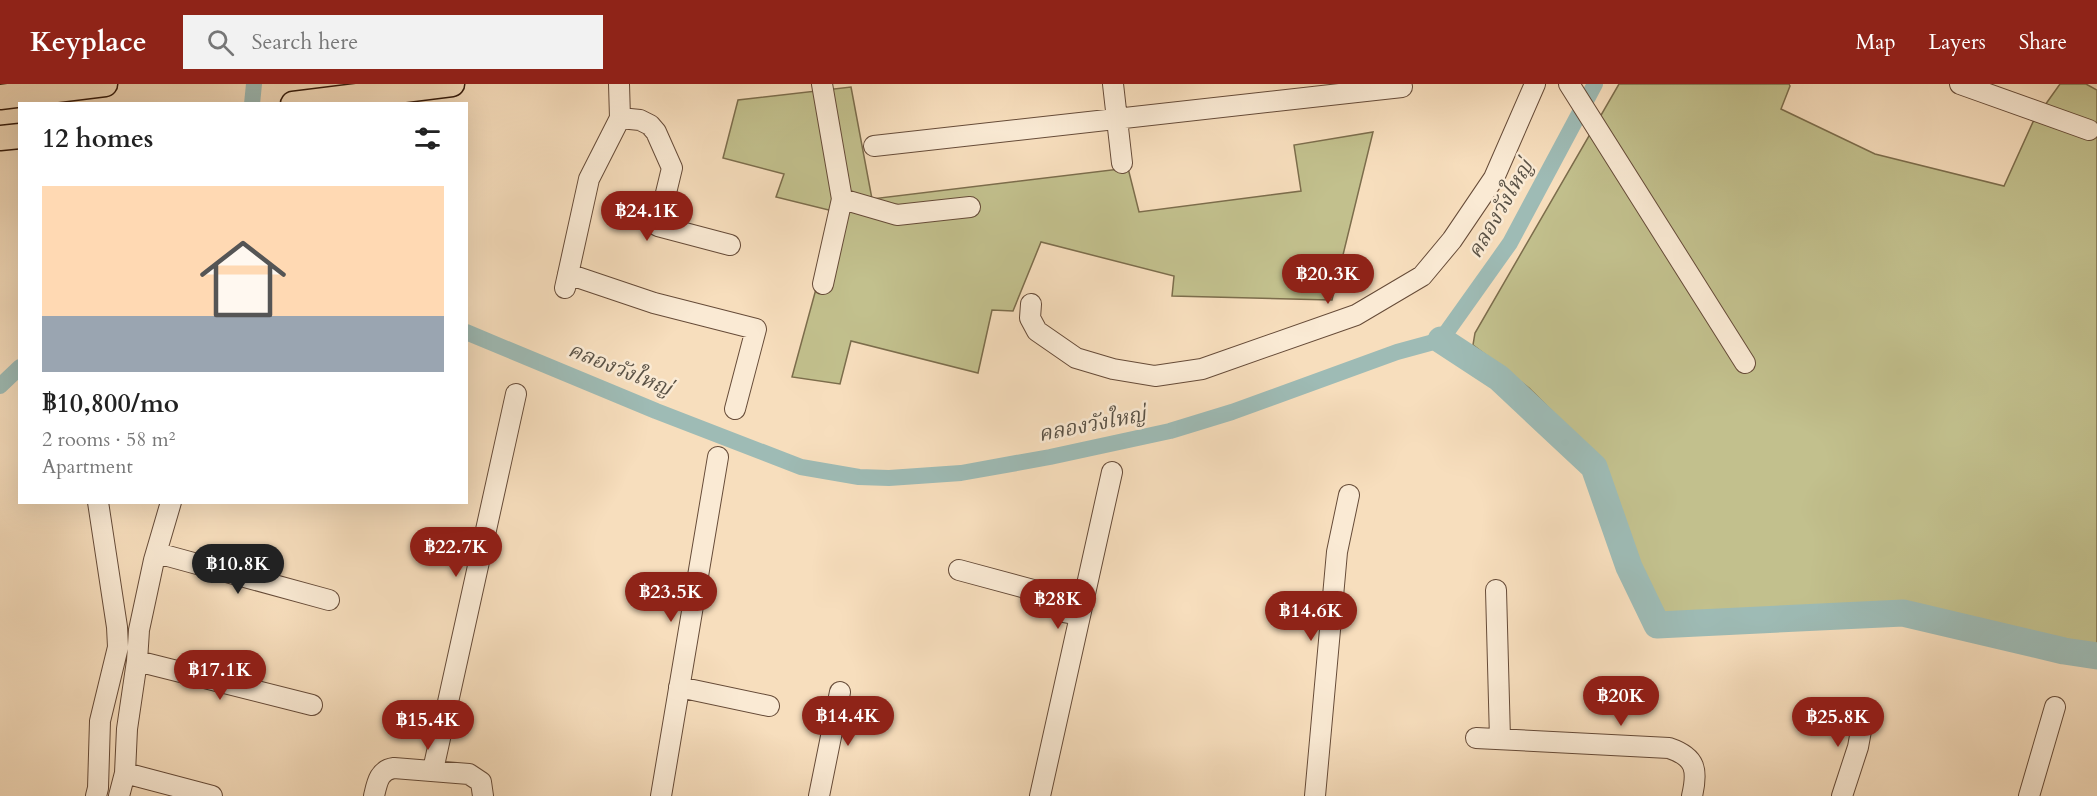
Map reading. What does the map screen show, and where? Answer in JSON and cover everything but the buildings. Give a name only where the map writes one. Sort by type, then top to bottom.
[{"type":"main road","points":[[0,97],[105,84]]},
{"type":"main road","points":[[309,102],[452,84]]},
{"type":"main road","points":[[0,138],[18,136]]},
{"type":"street","points":[[620,84],[620,118],[589,179],[566,281],[756,329],[735,409]]},
{"type":"street","points":[[822,84],[842,199],[823,284]]},
{"type":"street","points":[[1113,84],[1122,163]]},
{"type":"street","points":[[1031,304],[1030,318],[1037,331],[1076,358],[1113,369],[1155,376],[1202,369],[1356,315],[1422,276],[1452,240],[1494,178],[1535,84]]},
{"type":"street","points":[[1569,84],[1745,363]]},
{"type":"street","points":[[1960,84],[2090,130]]},
{"type":"street","points":[[874,146],[1402,87]]},
{"type":"street","points":[[620,118],[640,120],[650,125],[656,132],[672,168],[658,226],[730,244]]},
{"type":"street","points":[[842,199],[897,215],[970,207]]},
{"type":"street","points":[[433,770],[516,394]]},
{"type":"street","points":[[660,796],[718,457]]},
{"type":"street","points":[[1040,796],[1112,472]]},
{"type":"street","points":[[1315,796],[1337,552],[1349,495]]},
{"type":"street","points":[[96,796],[100,721],[118,647],[98,504]]},
{"type":"street","points":[[119,796],[125,773],[127,729],[139,630],[170,504]]},
{"type":"street","points":[[157,553],[329,600]]},
{"type":"street","points":[[960,570],[1063,598],[1063,612],[1080,615]]},
{"type":"street","points":[[1496,590],[1500,739]]},
{"type":"street","points":[[137,661],[312,705]]},
{"type":"street","points":[[679,687],[769,706]]},
{"type":"street","points":[[819,796],[840,692]]},
{"type":"street","points":[[2029,796],[2055,707]]},
{"type":"street","points":[[1842,796],[1858,747],[1865,709]]},
{"type":"street","points":[[1476,738],[1669,748],[1683,753],[1691,762],[1695,771],[1692,796]]},
{"type":"street","points":[[374,796],[379,778],[388,769],[469,774],[481,782],[483,796]]},
{"type":"street","points":[[125,773],[212,796]]},
{"type":"shaded area","points":[[1619,84],[1789,84],[1781,109],[1875,154],[2004,186],[2033,122],[2060,84],[2086,84],[2097,90],[2097,649],[1937,616],[1884,602],[1673,618],[1659,615],[1615,495],[1598,457],[1529,388],[1473,345],[1475,333]]},
{"type":"shaded area","points":[[851,87],[872,199],[1128,168],[1139,212],[1301,191],[1294,145],[1373,132],[1332,300],[1172,296],[1174,276],[1041,242],[1013,311],[992,310],[978,373],[851,341],[840,384],[792,377],[837,212],[776,197],[784,174],[723,158],[738,100]]},
{"type":"waterway","points":[[252,102],[254,84]]},
{"type":"waterway","name":"คลองวังใหญ่","points":[[468,333],[656,411],[801,467],[859,477],[889,478],[961,473],[1050,457],[1170,431],[1232,412],[1397,352],[1441,340],[1510,243],[1595,84]]},
{"type":"waterway","points":[[1441,340],[1499,378],[1594,467],[1629,567],[1657,625],[1903,613],[2064,651],[2097,656]]},
{"type":"waterway","name":"คลองวังใหญ่","points":[[0,386],[18,369]]}]
